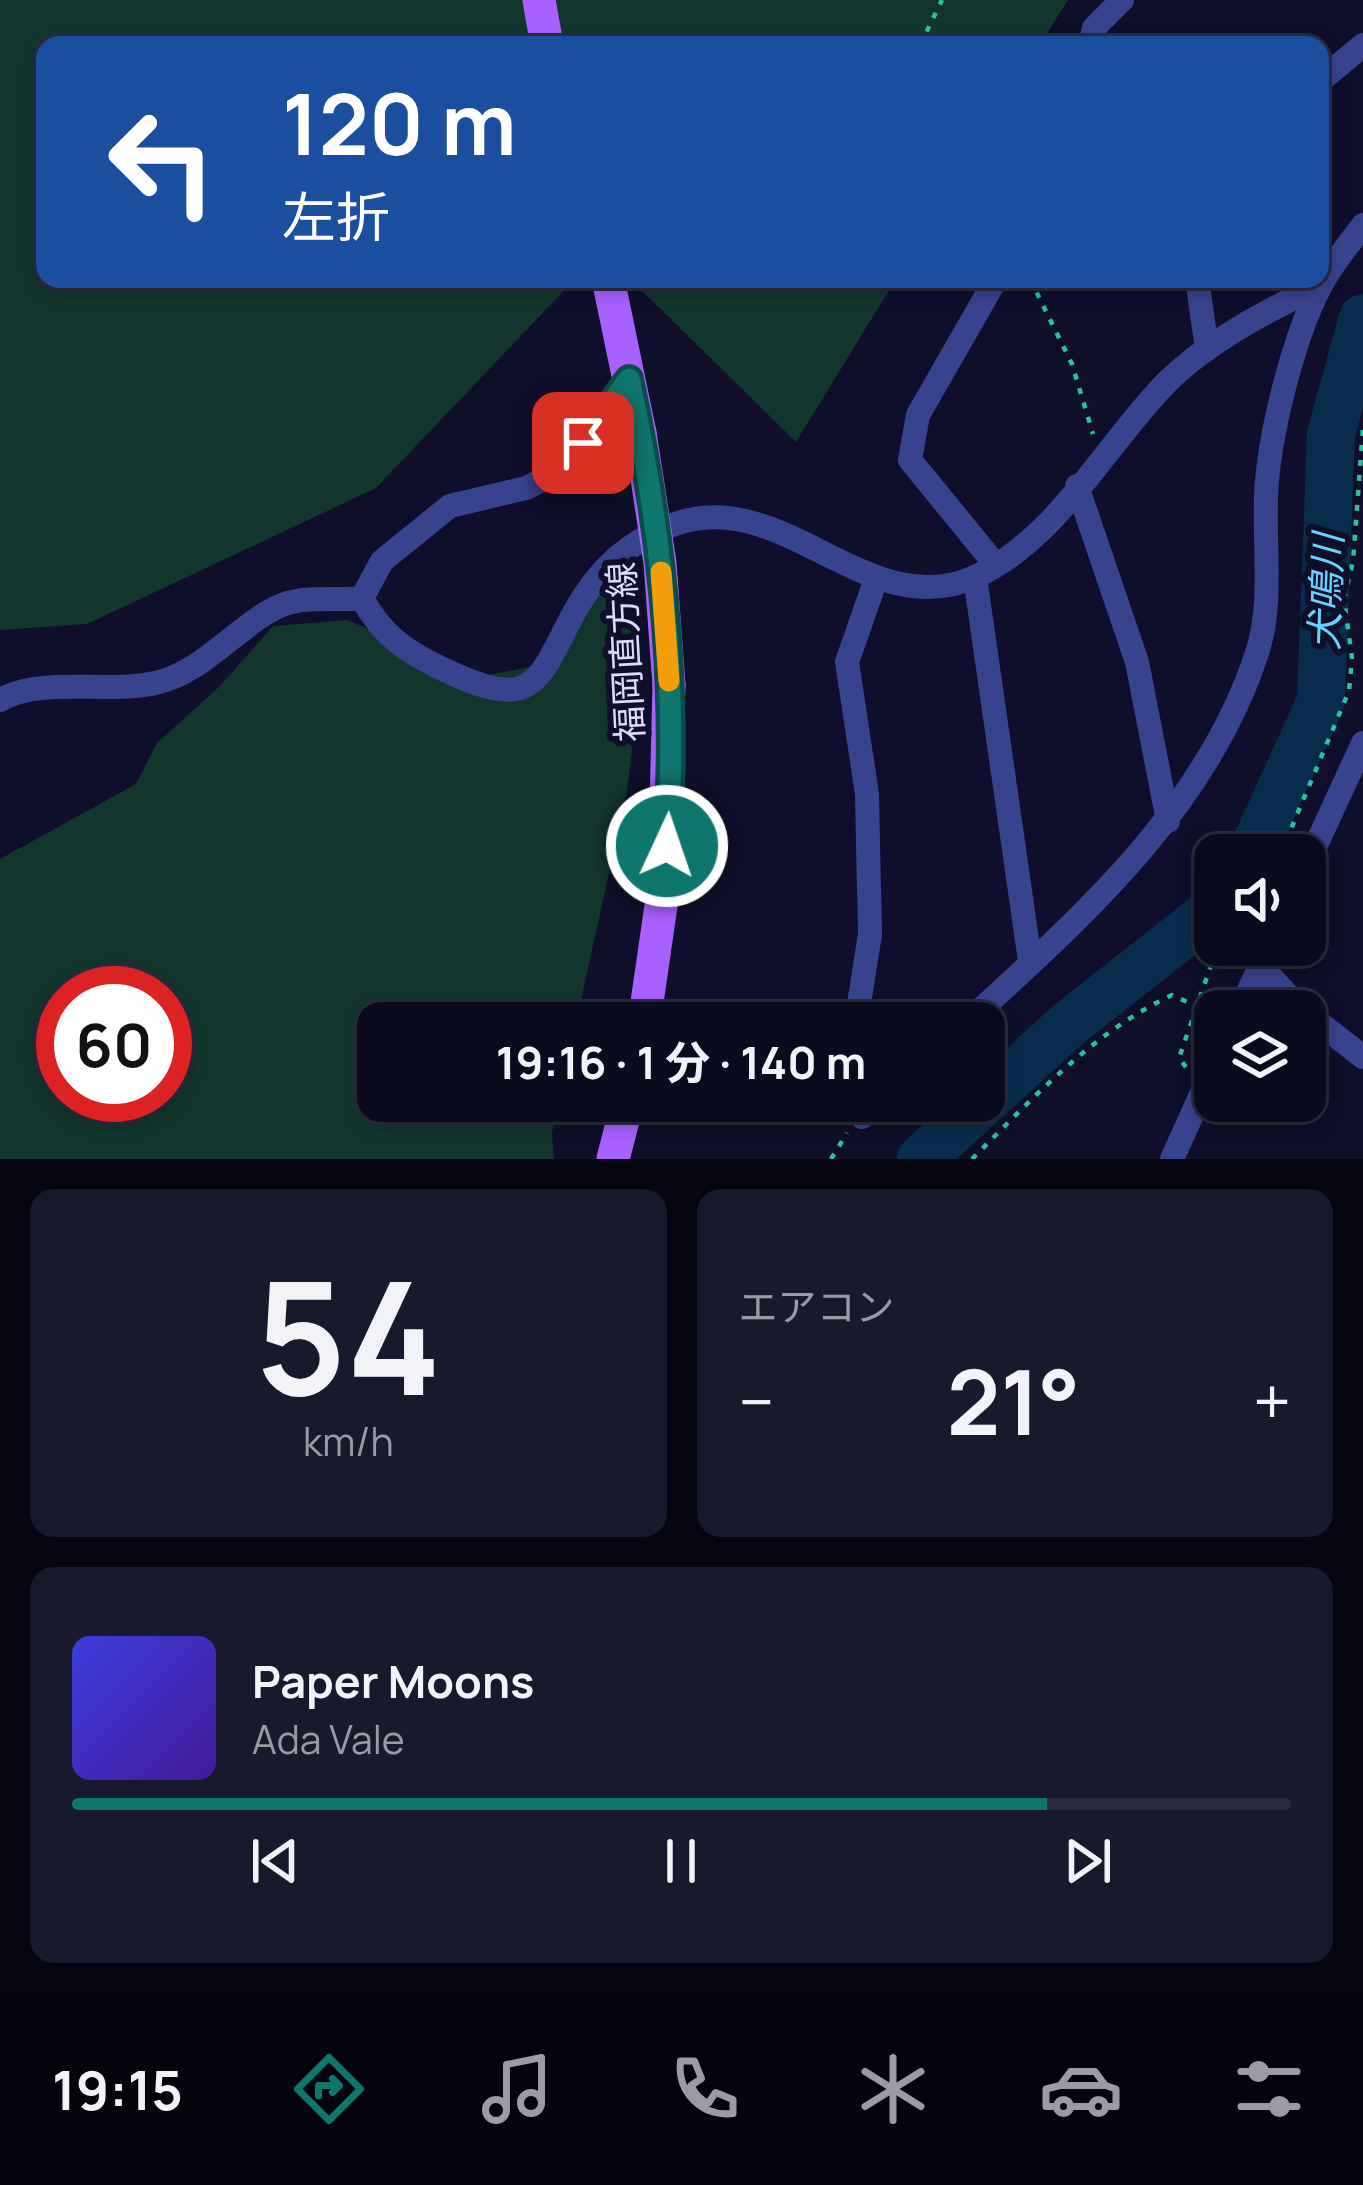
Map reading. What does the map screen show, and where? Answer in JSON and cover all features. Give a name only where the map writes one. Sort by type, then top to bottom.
[{"type":"main road","points":[[539,0],[545,36]]},
{"type":"main road","name":"福岡直方線","points":[[610,288],[660,562],[669,685],[666,866],[647,1002]]},
{"type":"main road","points":[[613,1159],[623,1122]]},
{"type":"street","points":[[1092,36],[1094,28],[1122,0]]},
{"type":"street","points":[[1329,73],[1363,45]]},
{"type":"street","points":[[1329,272],[1363,225]]},
{"type":"street","points":[[991,288],[919,415],[910,460],[985,570],[1030,961]]},
{"type":"street","points":[[1198,288],[1207,349]]},
{"type":"street","points":[[362,598],[377,628],[412,655],[498,691],[532,684],[551,664],[576,610],[610,562],[632,542],[681,522],[736,517],[788,535],[876,579],[921,589],[985,570],[1022,548],[1170,380],[1207,349],[1315,288]]},
{"type":"street","points":[[988,1002],[1168,821],[1232,714],[1259,649],[1266,493],[1276,431],[1319,288]]},
{"type":"street","points":[[362,598],[382,561],[450,506],[526,488],[558,472],[629,379]]},
{"type":"street","points":[[1077,486],[1137,662],[1168,821]]},
{"type":"street","points":[[859,1002],[870,934],[867,794],[847,662],[876,579]]},
{"type":"street","points":[[0,700],[38,689],[114,690],[160,682],[197,664],[288,603],[362,598]]},
{"type":"street","points":[[1321,834],[1363,743]]},
{"type":"street","points":[[1326,1029],[1363,1057]]},
{"type":"street","points":[[1172,1159],[1194,1109]]},
{"type":"path","points":[[924,36],[942,0]]},
{"type":"path","points":[[1034,288],[1072,364],[1088,424],[1107,450]]},
{"type":"path","points":[[1289,834],[1348,691],[1352,658],[1344,599],[1354,561],[1363,428]]},
{"type":"path","points":[[972,1159],[1048,1083],[1133,1013],[1172,995],[1194,1005]]},
{"type":"path","points":[[1194,1018],[1179,1058],[1194,1080]]},
{"type":"green space","points":[[0,0],[1068,0],[1046,36],[36,36],[36,288],[566,288],[376,488],[87,624],[0,630]]},
{"type":"green space","points":[[639,288],[890,288],[796,442]]},
{"type":"green space","points":[[607,583],[645,649],[627,791],[581,1002],[357,1002],[357,1122],[554,1122],[554,1159],[0,1159],[0,859],[136,784],[157,743],[220,686],[273,626],[347,620],[482,676],[530,667]]},
{"type":"waterway","name":"犬鳴川","points":[[1261,834],[1321,701],[1331,434],[1363,318]]},
{"type":"waterway","name":"犬鳴川","points":[[921,1159],[1070,1023],[1194,926]]},
{"type":"slow traffic","points":[[661,572],[669,681]]},
{"type":"route","points":[[583,443],[629,379],[660,562],[669,685],[667,846]]}]
